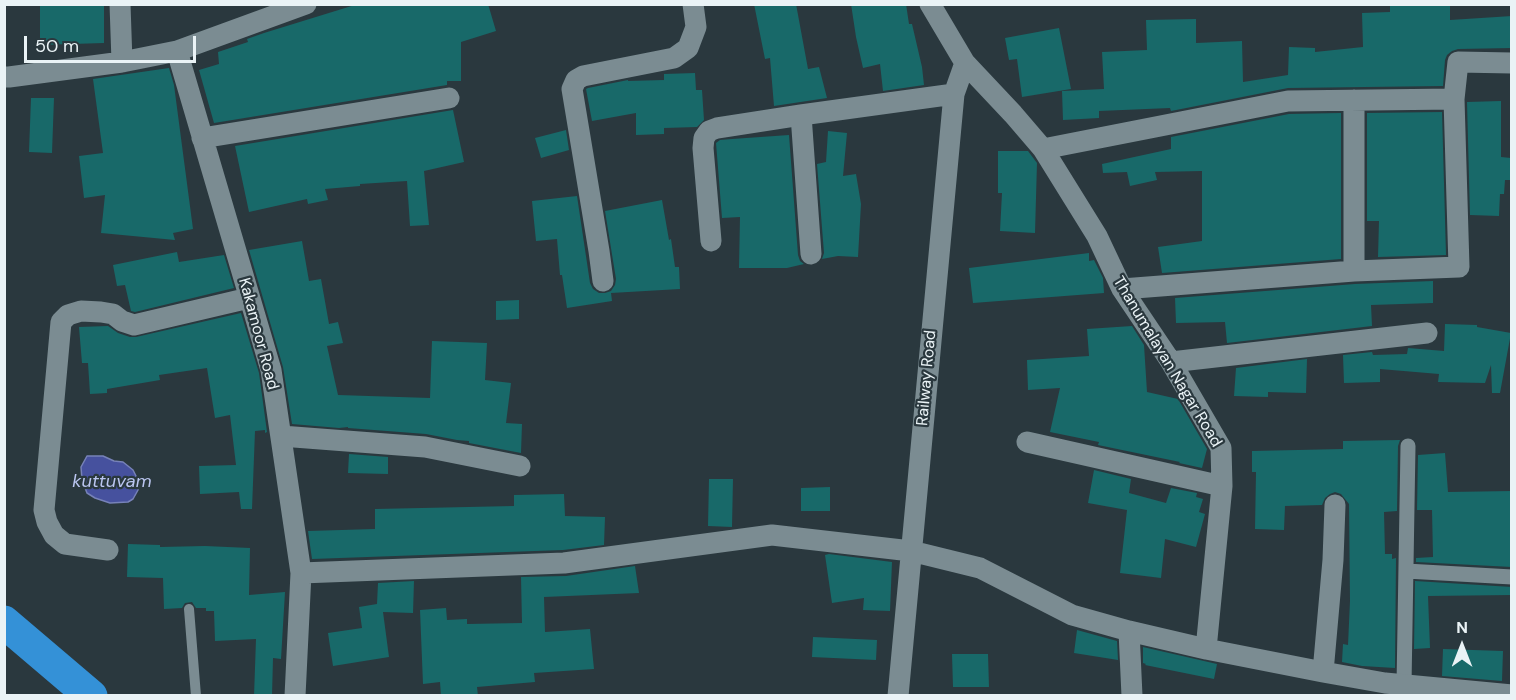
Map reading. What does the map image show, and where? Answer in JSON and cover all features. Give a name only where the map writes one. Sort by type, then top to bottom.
[{"type":"highway","points":[[4,622],[91,696]]},
{"type":"street","points":[[120,4],[123,62]]},
{"type":"street","points":[[4,77],[123,62],[177,51],[306,4]]},
{"type":"street","points":[[603,281],[572,89],[576,80],[583,76],[674,58],[688,48],[696,27],[693,4]]},
{"type":"street","name":"Thanumalayan Nagar Road","points":[[930,4],[965,63],[1043,149],[1097,236],[1122,289],[1171,362],[1221,448],[1222,486],[1206,649]]},
{"type":"street","name":"Kakamoor Road","points":[[177,51],[271,370],[302,573],[295,696]]},
{"type":"street","points":[[1122,289],[1354,271],[1460,267],[1454,99],[1458,62],[1512,63]]},
{"type":"street","name":"Railway Road","points":[[898,696],[954,94],[965,63]]},
{"type":"street","points":[[711,241],[703,148],[704,138],[709,131],[801,115],[954,94]]},
{"type":"street","points":[[202,138],[449,98]]},
{"type":"street","points":[[1043,149],[1288,101],[1454,99]]},
{"type":"street","points":[[1354,100],[1354,271]]},
{"type":"street","points":[[801,115],[811,254]]},
{"type":"street","points":[[108,550],[65,544],[54,535],[44,510],[61,322],[68,315],[81,311],[113,314],[122,321],[134,325],[249,298]]},
{"type":"street","points":[[1171,362],[1427,333]]},
{"type":"street","points":[[280,436],[425,447],[520,466]]},
{"type":"street","points":[[1027,442],[1222,486]]},
{"type":"street","points":[[1404,685],[1408,446]]},
{"type":"street","points":[[1323,672],[1334,560],[1335,505]]},
{"type":"street","points":[[302,573],[564,563],[772,535],[911,551],[980,568],[1072,615],[1206,649],[1404,685],[1512,695]]},
{"type":"street","points":[[1406,571],[1512,577]]},
{"type":"street","points":[[1129,631],[1132,696]]},
{"type":"lane","points":[[189,609],[196,696]]},
{"type":"water","name":"kuttuvam","points":[[87,456],[103,456],[123,462],[133,470],[138,480],[138,490],[133,499],[128,502],[110,503],[87,493],[82,480],[81,467]]},
{"type":"building","points":[[40,4],[104,4],[104,43],[40,45]]},
{"type":"building","points":[[358,4],[488,4],[496,31],[461,42],[461,81],[447,81],[447,85],[214,123],[199,70],[219,64],[218,52],[248,42],[247,39],[264,33]]},
{"type":"building","points":[[754,4],[796,4],[808,69],[819,67],[827,98],[774,106],[770,58],[765,59]]},
{"type":"building","points":[[851,4],[906,4],[909,24],[912,24],[922,67],[924,85],[883,91],[880,64],[863,68]]},
{"type":"building","points":[[1390,4],[1450,4],[1450,20],[1512,16],[1512,48],[1452,51],[1445,60],[1443,86],[1288,88],[1171,111],[1170,108],[1099,111],[1099,118],[1063,120],[1062,91],[1104,89],[1102,52],[1147,50],[1146,20],[1196,19],[1196,43],[1242,41],[1243,82],[1288,75],[1289,47],[1315,48],[1315,52],[1363,47],[1362,13],[1390,12]]},
{"type":"building","points":[[1059,28],[1071,89],[1022,97],[1017,59],[1009,60],[1005,38]]},
{"type":"building","points":[[169,68],[174,85],[193,229],[173,233],[175,240],[101,233],[105,195],[84,198],[79,156],[103,153],[93,79]]},
{"type":"building","points":[[695,73],[696,90],[702,90],[704,120],[697,127],[664,128],[664,134],[636,135],[636,113],[592,121],[586,89],[588,88],[628,80],[664,80],[664,74]]},
{"type":"building","points":[[31,98],[54,98],[52,153],[29,152]]},
{"type":"building","points":[[1501,101],[1501,157],[1511,158],[1510,180],[1505,180],[1504,194],[1500,194],[1499,216],[1470,215],[1467,102]]},
{"type":"building","points":[[453,110],[464,162],[424,171],[429,225],[410,226],[407,181],[325,189],[328,200],[308,204],[307,199],[249,212],[235,146]]},
{"type":"building","points":[[1442,112],[1446,255],[1378,257],[1379,221],[1367,221],[1367,113]]},
{"type":"building","points":[[1341,113],[1341,259],[1162,273],[1158,247],[1202,241],[1202,171],[1155,172],[1157,180],[1130,186],[1127,172],[1103,173],[1102,164],[1171,149],[1171,137],[1289,114]]},
{"type":"building","points":[[566,130],[569,150],[541,158],[535,138]]},
{"type":"building","points":[[828,131],[847,133],[843,176],[856,174],[861,204],[858,257],[838,256],[822,259],[824,253],[817,164],[826,162]]},
{"type":"building","points":[[789,135],[798,255],[804,264],[787,268],[739,268],[740,217],[722,218],[716,143],[720,140]]},
{"type":"building","points":[[998,151],[1028,151],[1037,163],[1035,233],[1000,231],[1002,193],[998,193]]},
{"type":"building","points":[[577,196],[590,283],[593,289],[599,293],[611,291],[616,279],[605,211],[662,200],[675,267],[679,267],[680,289],[611,293],[612,301],[567,308],[562,275],[560,275],[557,239],[536,241],[532,201]]},
{"type":"building","points":[[302,241],[309,281],[321,279],[329,324],[338,322],[343,343],[327,346],[338,395],[430,398],[432,341],[487,343],[485,380],[511,383],[506,423],[522,424],[521,453],[426,434],[292,424],[283,367],[249,250]]},
{"type":"building","points":[[177,252],[179,262],[224,255],[234,288],[135,312],[131,311],[125,285],[117,286],[113,265]]},
{"type":"building","points":[[1089,253],[1089,261],[1094,260],[1103,278],[1104,293],[973,303],[969,268]]},
{"type":"building","points":[[1433,281],[1433,303],[1371,305],[1372,326],[1227,343],[1225,322],[1176,323],[1175,298],[1355,284]]},
{"type":"building","points":[[519,300],[519,319],[496,320],[496,301]]},
{"type":"building","points":[[241,313],[259,373],[267,432],[265,433],[265,430],[255,431],[252,509],[241,509],[239,492],[200,494],[199,466],[236,465],[230,415],[215,418],[207,368],[159,375],[160,380],[107,389],[107,393],[90,394],[88,363],[82,363],[79,327],[108,326],[118,333],[136,337]]},
{"type":"building","points":[[1445,324],[1477,325],[1477,327],[1511,333],[1500,393],[1492,393],[1491,365],[1485,383],[1438,382],[1439,374],[1380,369],[1380,382],[1344,383],[1343,355],[1372,352],[1373,355],[1407,354],[1408,348],[1444,351]]},
{"type":"building","points":[[1132,326],[1144,345],[1147,392],[1178,399],[1207,449],[1202,468],[1050,432],[1060,388],[1028,390],[1027,360],[1089,356],[1087,329]]},
{"type":"building","points":[[1307,359],[1306,393],[1268,392],[1268,397],[1234,396],[1236,368]]},
{"type":"building","points":[[1400,440],[1397,511],[1384,512],[1385,554],[1392,554],[1392,559],[1396,558],[1395,668],[1342,662],[1343,644],[1348,645],[1350,601],[1349,504],[1341,494],[1335,492],[1325,498],[1322,505],[1285,506],[1284,530],[1255,529],[1256,472],[1252,472],[1252,451],[1343,449],[1343,441]]},
{"type":"building","points":[[1445,453],[1448,492],[1512,491],[1512,567],[1416,562],[1416,558],[1433,557],[1432,510],[1417,510],[1418,455]]},
{"type":"building","points":[[349,454],[388,457],[388,474],[348,473]]},
{"type":"building","points":[[1094,470],[1131,479],[1129,493],[1166,503],[1171,488],[1197,493],[1196,497],[1203,499],[1199,512],[1205,514],[1196,547],[1165,539],[1161,578],[1120,573],[1127,510],[1088,503]]},
{"type":"building","points":[[709,479],[733,479],[732,527],[708,526]]},
{"type":"building","points":[[830,487],[830,511],[801,511],[801,488]]},
{"type":"building","points":[[564,494],[565,516],[605,517],[604,545],[563,550],[312,559],[308,531],[375,529],[375,509],[514,506],[514,495]]},
{"type":"building","points":[[128,544],[160,545],[160,547],[250,548],[249,595],[285,592],[281,659],[273,658],[272,696],[254,696],[256,639],[215,641],[214,611],[196,608],[192,602],[185,603],[182,608],[164,609],[163,578],[127,577]]},
{"type":"building","points":[[825,555],[892,562],[890,611],[863,610],[864,598],[832,603]]},
{"type":"building","points":[[635,566],[639,593],[544,597],[545,632],[590,629],[594,669],[534,673],[535,682],[477,687],[478,696],[441,696],[440,682],[423,684],[420,610],[446,608],[447,620],[467,619],[467,624],[522,623],[521,577],[566,576]]},
{"type":"building","points":[[414,581],[413,613],[383,612],[389,657],[333,666],[328,633],[362,628],[359,607],[377,604],[378,583]]},
{"type":"building","points":[[1415,581],[1512,587],[1512,595],[1428,596],[1430,648],[1414,649]]},
{"type":"building","points":[[1077,630],[1117,641],[1118,660],[1074,653]]},
{"type":"building","points":[[813,637],[877,640],[876,660],[812,657]]},
{"type":"building","points":[[1143,647],[1217,664],[1214,679],[1145,665]]},
{"type":"building","points":[[1443,649],[1503,651],[1502,681],[1442,676]]},
{"type":"building","points":[[952,654],[988,654],[989,687],[953,687]]}]
